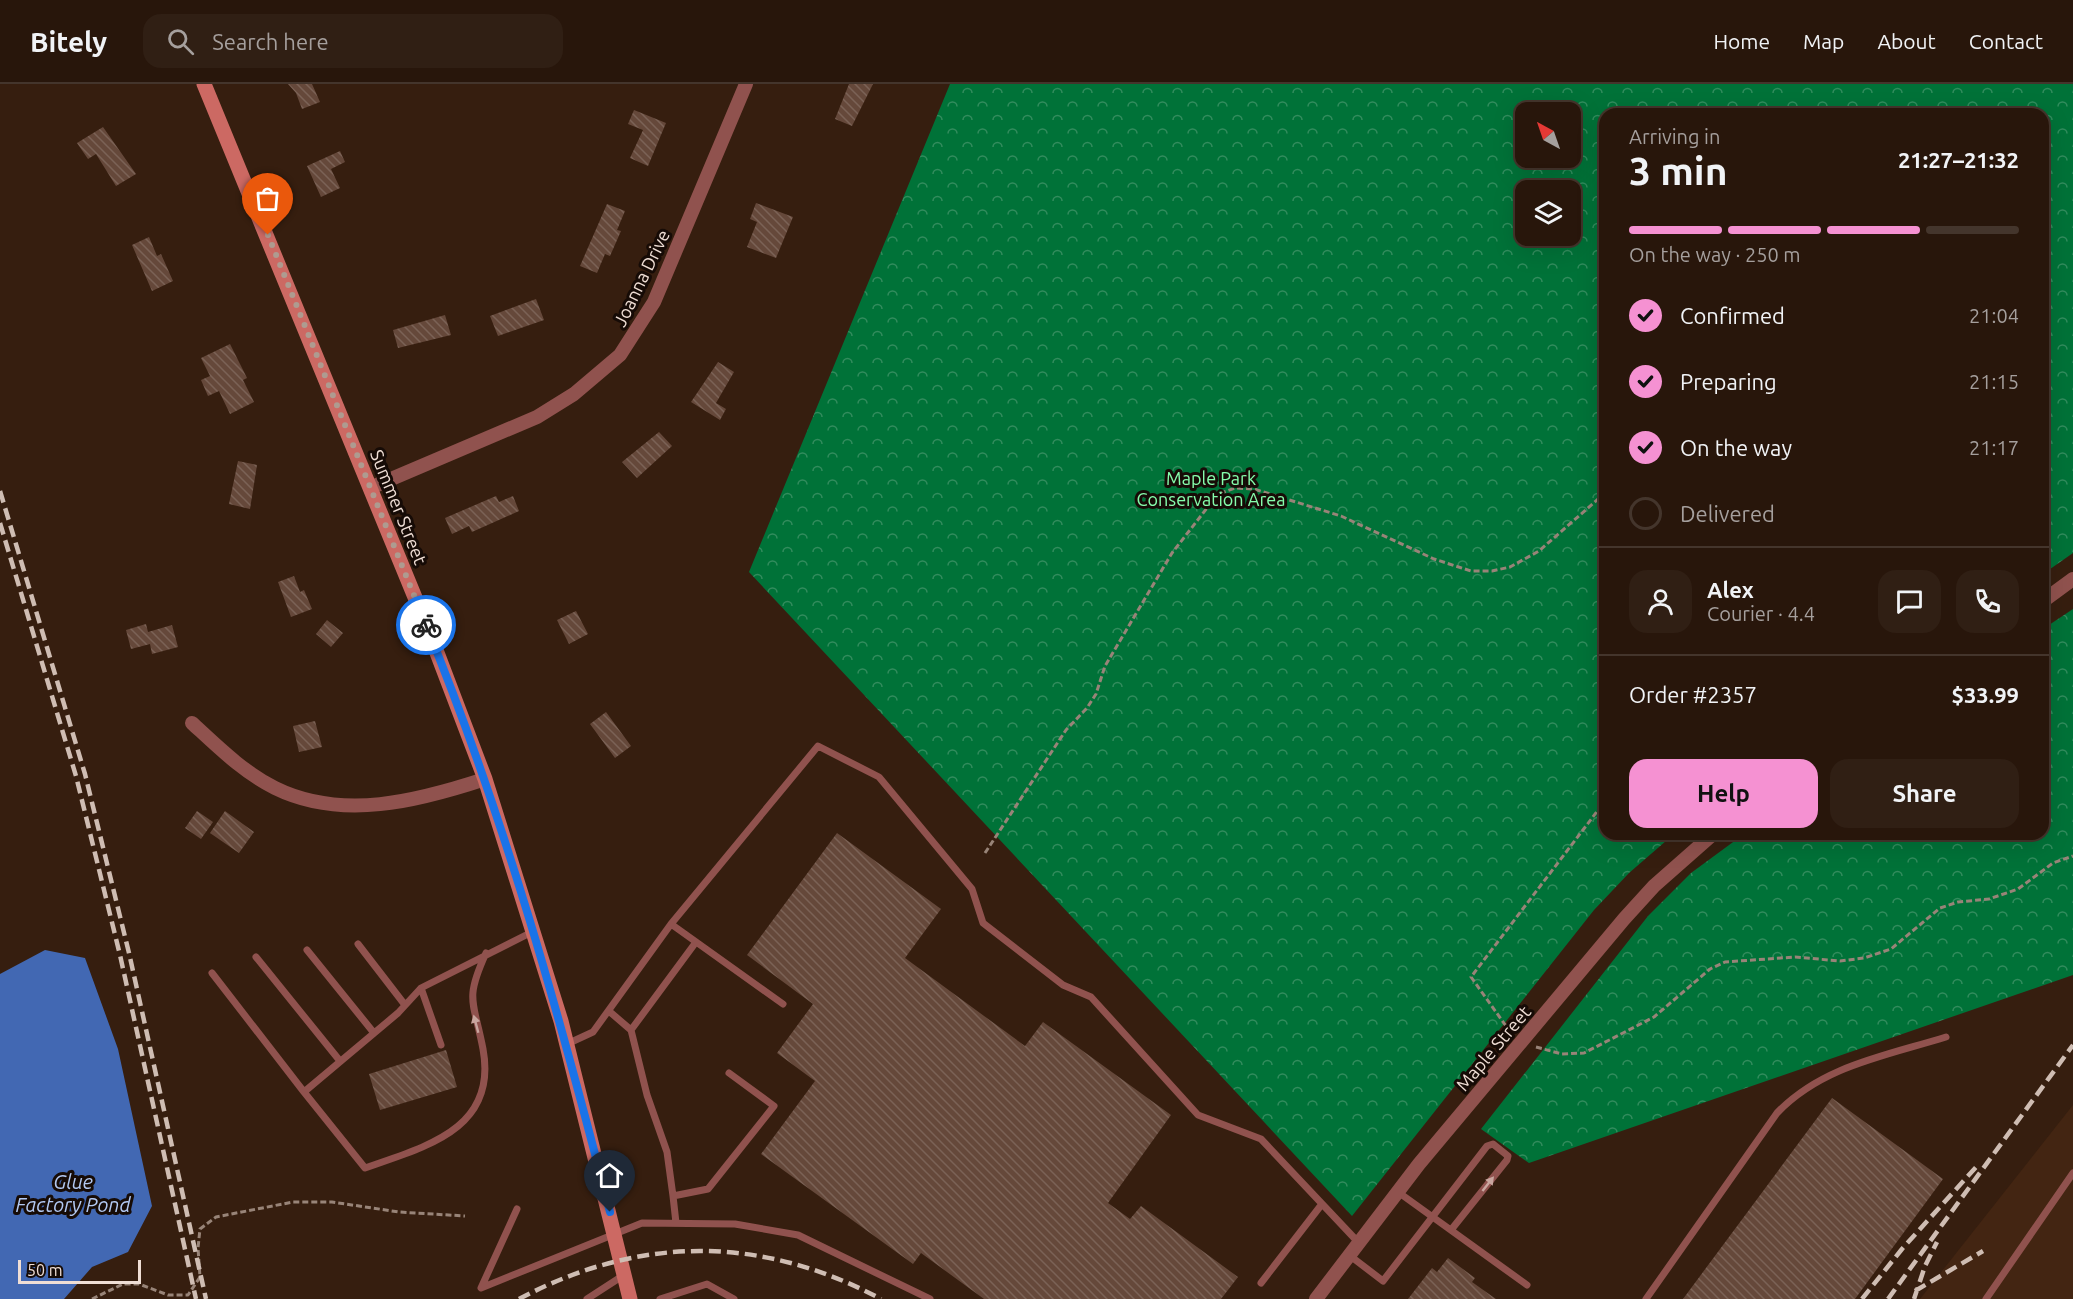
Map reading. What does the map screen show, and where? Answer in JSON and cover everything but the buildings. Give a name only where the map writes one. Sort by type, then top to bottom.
[{"type":"main road","name":"Summer Street","points":[[204,84],[370,488],[485,779],[561,1021],[630,1299]]},
{"type":"street","name":"Joanna Drive","points":[[370,488],[537,417],[582,388],[620,355],[654,302],[746,84]]},
{"type":"street","points":[[2049,597],[2073,579]]},
{"type":"street","points":[[192,723],[232,759],[273,787],[294,796],[314,800],[350,805],[420,800],[485,779]]},
{"type":"street","name":"Maple Street","points":[[1316,1299],[1397,1191],[1654,886],[1706,840]]},
{"type":"lane","points":[[567,1044],[593,1032],[610,1012],[671,924],[818,746],[879,777],[972,889],[983,923],[1063,985],[1091,997],[1198,1115],[1261,1139],[1358,1242]]},
{"type":"lane","points":[[671,924],[783,1004]]},
{"type":"lane","points":[[304,1092],[374,1033],[421,988],[486,953],[534,931]]},
{"type":"lane","points":[[631,1030],[696,942]]},
{"type":"lane","points":[[358,944],[405,1005]]},
{"type":"lane","points":[[307,950],[374,1033]]},
{"type":"lane","points":[[212,973],[365,1168],[438,1142],[459,1127],[476,1105],[485,1082],[483,1051],[471,1004],[473,981],[486,953]]},
{"type":"lane","points":[[256,957],[340,1061]]},
{"type":"lane","points":[[421,988],[441,1045]]},
{"type":"lane","points":[[610,1012],[631,1030],[647,1095],[667,1152],[676,1222]]},
{"type":"lane","points":[[1646,1299],[1777,1113],[1795,1095],[1832,1073],[1946,1037]]},
{"type":"lane","points":[[673,1196],[708,1189],[774,1106],[729,1073]]},
{"type":"lane","points":[[1348,1254],[1383,1281],[1487,1146],[1493,1144],[1506,1154],[1507,1160],[1451,1230]]},
{"type":"lane","points":[[1986,1299],[2073,1173]]},
{"type":"lane","points":[[1397,1191],[1527,1285]]},
{"type":"lane","points":[[1261,1283],[1322,1204]]},
{"type":"lane","points":[[517,1209],[481,1288],[642,1223],[676,1222],[735,1224],[798,1235],[930,1299]]},
{"type":"lane","points":[[587,1299],[624,1275]]},
{"type":"lane","points":[[660,1299],[707,1284],[734,1299]]},
{"type":"path","points":[[985,853],[1066,730],[1087,708],[1096,694],[1105,666],[1172,553],[1218,494],[1235,488],[1254,489],[1341,516],[1434,559],[1471,571],[1492,571],[1510,567],[1539,551],[1599,498]]},
{"type":"path","points":[[1599,809],[1471,977],[1520,1044],[1562,1054],[1584,1053],[1654,1017],[1710,969],[1725,962],[1795,957],[1840,961],[1864,958],[1891,949],[1940,908],[1958,902],[1989,899],[2018,889],[2054,863],[2073,856]]},
{"type":"path","points":[[92,1299],[123,1284],[138,1284],[168,1295],[188,1295],[200,1277],[198,1248],[200,1229],[216,1217],[293,1202],[332,1202],[399,1212],[465,1216]]},
{"type":"shaded area","points":[[2073,1105],[2073,1299],[1920,1299]]},
{"type":"green space","name":"Maple Park Conservation Area","points":[[950,84],[2073,84],[2073,553],[2049,570],[2049,108],[1599,108],[1599,840],[1667,840],[1629,873],[1594,910],[1352,1216],[749,572]]},
{"type":"green space","points":[[2073,609],[2073,975],[1529,1163],[1481,1129],[1648,916],[1691,873],[1736,840],[2049,840],[2049,625]]},
{"type":"water","name":"Glue Factory Pond","points":[[45,950],[85,958],[118,1049],[152,1206],[128,1252],[92,1267],[64,1299],[0,1299],[0,974]]},
{"type":"railway","points":[[0,491],[85,774],[129,953],[206,1299]]},
{"type":"railway","points":[[0,523],[76,776],[120,955],[196,1299]]},
{"type":"railway","points":[[1888,1299],[2073,1045]]},
{"type":"railway","points":[[1862,1299],[1902,1249],[1977,1166]]},
{"type":"railway","points":[[1914,1299],[1925,1266],[1937,1242]]},
{"type":"railway","points":[[519,1299],[564,1278],[610,1263],[655,1254],[700,1251],[746,1254],[791,1263],[836,1278],[881,1299]]},
{"type":"railway","points":[[1915,1291],[1983,1251]]},
{"type":"way so far","points":[[268,235],[426,625]]},
{"type":"route","points":[[426,625],[485,779],[530,917],[567,1044],[610,1212]]}]
